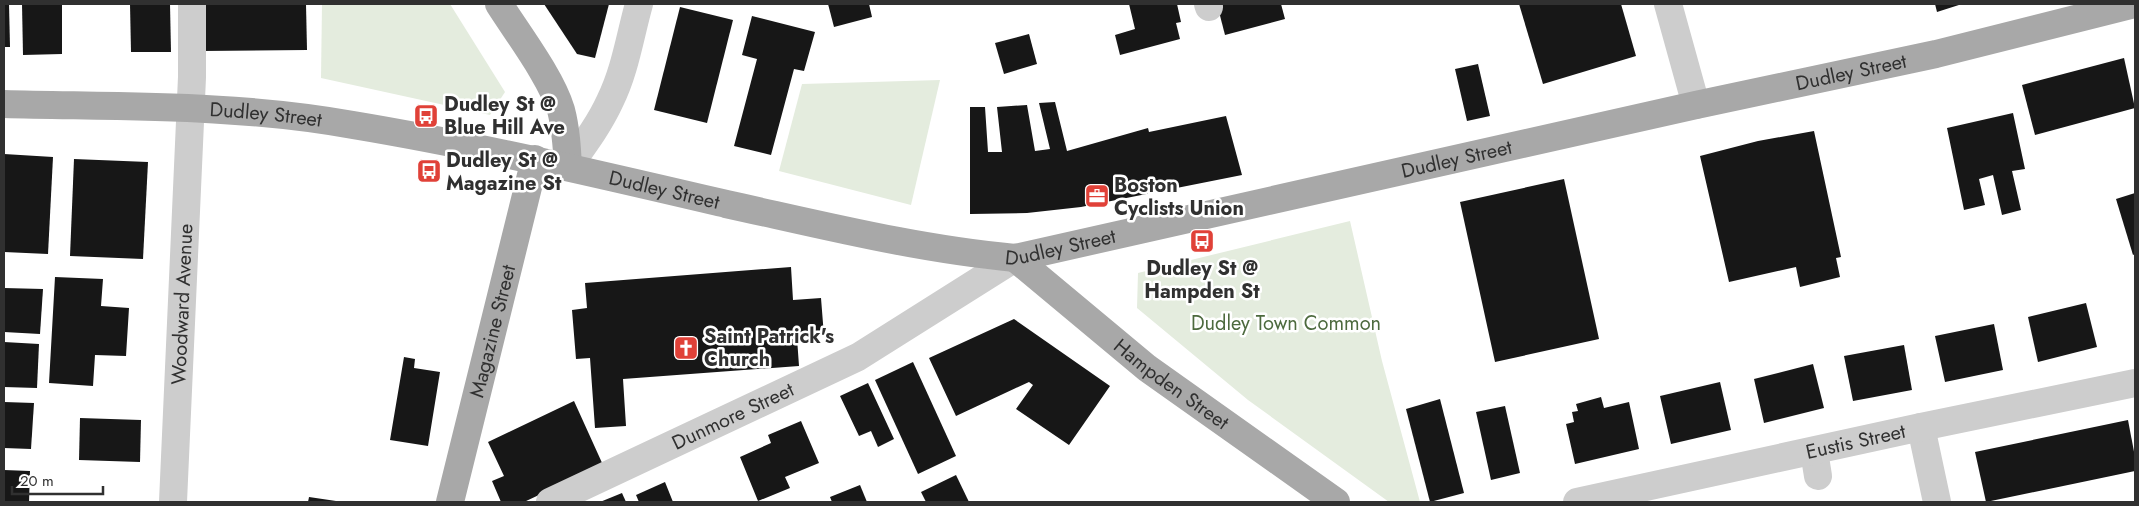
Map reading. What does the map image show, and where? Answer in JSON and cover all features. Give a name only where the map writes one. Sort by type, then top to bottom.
[{"type":"main road","points":[[499,4],[543,73],[560,108],[566,137],[568,167]]},
{"type":"main road","name":"Dudley Street","points":[[4,104],[191,108],[260,113],[351,124],[535,159],[873,237],[973,254],[1015,258],[1696,105],[1936,54],[2119,6]]},
{"type":"main road","name":"Magazine Street","points":[[450,502],[535,159]]},
{"type":"main road","name":"Hampden Street","points":[[1015,258],[1147,368],[1336,502]]},
{"type":"street","name":"Woodward Avenue","points":[[172,502],[191,108],[192,4]]},
{"type":"street","points":[[568,167],[596,127],[611,100],[621,73],[639,4]]},
{"type":"street","points":[[1668,4],[1696,105]]},
{"type":"street","name":"Dunmore Street","points":[[550,502],[858,357],[1015,258]]},
{"type":"street","name":"Eustis Street","points":[[1577,502],[1816,464],[1921,427],[2135,383]]},
{"type":"street","points":[[1921,427],[1937,502]]},
{"type":"green space","points":[[322,4],[450,4],[505,92],[490,115],[321,78]]},
{"type":"green space","points":[[940,80],[911,205],[779,171],[802,84]]},
{"type":"green space","name":"Dudley Town Common","points":[[1350,221],[1382,361],[1420,502],[1389,502],[1248,400],[1137,308],[1138,273]]},
{"type":"building","points":[[4,4],[9,4],[10,47],[4,47]]},
{"type":"building","points":[[22,4],[62,4],[62,54],[23,55]]},
{"type":"building","points":[[130,4],[170,4],[171,52],[131,52]]},
{"type":"building","points":[[200,4],[306,4],[307,50],[201,51]]},
{"type":"building","points":[[544,4],[609,4],[595,58],[577,54]]},
{"type":"building","points":[[828,4],[869,4],[872,17],[834,27]]},
{"type":"building","points":[[1129,4],[1177,4],[1181,22],[1176,23],[1180,39],[1120,55],[1115,35],[1135,29]]},
{"type":"building","points":[[1217,4],[1281,4],[1285,19],[1225,35]]},
{"type":"building","points":[[1519,4],[1621,4],[1636,56],[1543,84]]},
{"type":"building","points":[[1935,4],[1962,4],[1937,12]]},
{"type":"building","points":[[680,7],[733,20],[707,123],[654,110]]},
{"type":"building","points":[[752,16],[815,32],[804,71],[794,69],[771,155],[734,146],[757,59],[742,55]]},
{"type":"building","points":[[1029,34],[1037,64],[1004,74],[995,43]]},
{"type":"building","points":[[2124,58],[2135,108],[2035,135],[2022,85]]},
{"type":"building","points":[[1478,64],[1490,116],[1467,121],[1455,69]]},
{"type":"building","points":[[1055,102],[1067,151],[1148,128],[1149,132],[1226,116],[1242,175],[1081,207],[1027,213],[970,214],[970,107],[985,107],[988,152],[1002,152],[997,107],[1027,105],[1035,151],[1050,149],[1039,103]]},
{"type":"building","points":[[2013,113],[2025,169],[2012,171],[2021,210],[2002,215],[1993,175],[1979,179],[1985,205],[1964,210],[1947,128]]},
{"type":"building","points":[[1814,131],[1841,257],[1836,258],[1840,277],[1800,287],[1796,267],[1729,282],[1700,156],[1758,141]]},
{"type":"building","points":[[4,154],[53,157],[48,254],[4,252]]},
{"type":"building","points":[[74,159],[148,162],[143,259],[70,256]]},
{"type":"building","points":[[1564,179],[1599,339],[1495,362],[1460,202]]},
{"type":"building","points":[[2135,193],[2135,254],[2133,255],[2116,199]]},
{"type":"building","name":"Saint Patrick's Church","points":[[791,267],[793,300],[821,298],[824,336],[797,338],[799,366],[623,379],[626,426],[595,428],[590,358],[576,359],[572,310],[587,308],[585,283]]},
{"type":"building","points":[[55,277],[103,279],[101,306],[129,308],[126,356],[95,355],[93,386],[49,383]]},
{"type":"building","points":[[4,288],[43,289],[40,334],[4,332]]},
{"type":"building","points":[[2086,303],[2097,347],[2038,362],[2028,317]]},
{"type":"building","points":[[1014,319],[1110,386],[1069,445],[1016,409],[1033,385],[1029,382],[956,416],[929,358]]},
{"type":"building","points":[[1994,324],[2003,370],[1945,382],[1935,336]]},
{"type":"building","points":[[4,342],[39,344],[37,388],[4,387]]},
{"type":"building","points":[[1904,345],[1912,390],[1853,401],[1844,356]]},
{"type":"building","points":[[404,357],[415,359],[414,368],[440,372],[428,446],[390,440]]},
{"type":"building","points":[[913,362],[956,456],[918,474],[875,380]]},
{"type":"building","points":[[1813,364],[1824,408],[1764,423],[1754,379]]},
{"type":"building","points":[[1720,382],[1731,430],[1671,444],[1660,396]]},
{"type":"building","points":[[868,383],[894,439],[878,447],[871,431],[859,436],[840,396]]},
{"type":"building","points":[[1601,397],[1604,408],[1629,402],[1639,449],[1575,464],[1566,424],[1574,422],[1572,412],[1578,411],[1576,404]]},
{"type":"building","points":[[1440,399],[1464,493],[1430,502],[1406,409]]},
{"type":"building","points":[[574,401],[603,465],[524,502],[501,502],[492,481],[504,476],[488,442]]},
{"type":"building","points":[[4,402],[34,403],[31,449],[4,448]]},
{"type":"building","points":[[1505,406],[1520,473],[1491,480],[1476,412]]},
{"type":"building","points":[[80,418],[141,420],[140,462],[79,460]]},
{"type":"building","points":[[2128,420],[2135,457],[2135,471],[1986,502],[1975,452]]},
{"type":"building","points":[[801,421],[819,463],[785,477],[790,488],[758,501],[740,457],[771,443],[768,435]]},
{"type":"building","points":[[4,470],[30,471],[29,502],[4,501]]},
{"type":"building","points":[[956,475],[969,502],[926,502],[921,492]]},
{"type":"building","points":[[665,482],[673,502],[639,502],[636,495]]},
{"type":"building","points":[[860,485],[867,502],[832,502],[830,497]]},
{"type":"building","points":[[622,493],[626,502],[600,502]]},
{"type":"building","points":[[309,497],[336,501],[336,502],[308,502]]},
{"type":"place","name":"Dudley St @ Blue Hill Ave","points":[[426,116]]},
{"type":"place","name":"Dudley St @ Magazine St","points":[[429,171]]},
{"type":"place","name":"Boston Cyclists Union","points":[[1097,196]]},
{"type":"place","name":"Dudley St @ Hampden St","points":[[1202,241]]},
{"type":"place","name":"Saint Patrick's Church","points":[[686,348]]}]
